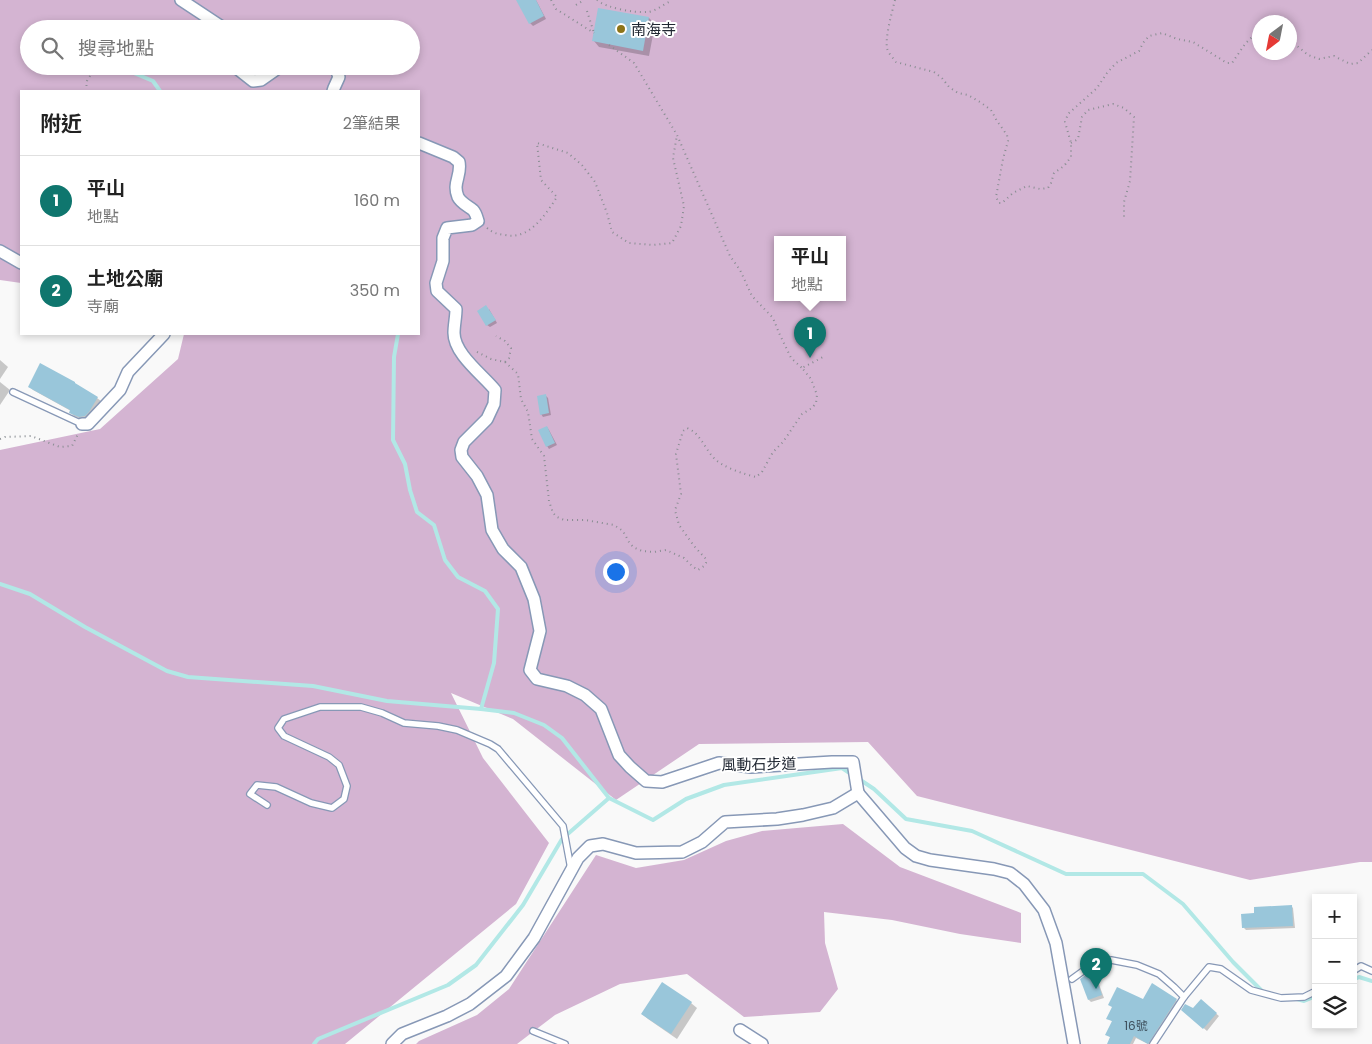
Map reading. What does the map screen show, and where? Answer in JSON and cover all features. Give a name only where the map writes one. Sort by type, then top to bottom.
[{"type":"street","points":[[181,0],[211,20]]},
{"type":"street","points":[[245,75],[253,81],[261,80],[268,75]]},
{"type":"street","points":[[334,90],[338,75]]},
{"type":"street","points":[[420,143],[452,157],[459,162],[461,169],[456,191],[459,200],[474,211],[478,221]]},
{"type":"street","name":"風動石步道","points":[[478,221],[472,225],[447,228],[443,238],[443,261],[436,283],[437,291],[456,309],[454,334],[456,343],[468,363],[495,390],[494,404],[487,419],[464,442],[461,450],[462,457],[477,476],[487,494],[492,530],[503,549],[520,567],[534,599],[540,631],[530,670],[537,679],[567,686],[585,695],[601,709],[619,755],[646,781],[662,782],[719,763],[751,767],[853,762],[858,793]]},
{"type":"street","points":[[0,252],[20,262]]},
{"type":"street","points":[[82,424],[88,424],[120,390],[128,372],[163,335]]},
{"type":"street","points":[[392,1044],[402,1034],[447,1016],[470,1004],[506,976],[534,938],[578,858],[590,846],[603,844],[636,853],[682,852],[702,842],[725,822],[803,816],[833,808],[858,793],[905,848],[916,856],[1010,873],[1024,884],[1044,910],[1056,943],[1074,1044]]},
{"type":"street","points":[[740,1030],[762,1044]]},
{"type":"lane","points":[[13,392],[82,424]]},
{"type":"lane","points":[[267,805],[250,794],[257,785],[276,787],[311,803],[332,808],[344,799],[347,786],[339,765],[329,757],[284,736],[278,728],[284,719],[320,707],[361,707],[382,713],[404,723],[457,730],[498,749],[563,826],[571,870]]},
{"type":"lane","points":[[1072,979],[1090,966],[1111,960],[1137,964],[1159,974],[1184,998]]},
{"type":"lane","points":[[1357,968],[1361,966],[1372,971]]},
{"type":"lane","points":[[1153,1044],[1184,998],[1209,967],[1221,969],[1251,990],[1280,998],[1304,997],[1312,994]]},
{"type":"lane","points":[[533,1031],[565,1044]]},
{"type":"path","points":[[551,0],[556,9],[594,33],[587,11]]},
{"type":"path","points":[[576,5],[584,0]]},
{"type":"path","points":[[597,0],[601,4],[624,10],[649,12],[670,0]]},
{"type":"path","points":[[895,0],[887,40],[888,52],[896,62],[934,72],[958,93],[968,95],[980,102],[991,110],[1007,135],[1008,141],[996,197],[999,203],[1002,204],[1013,193],[1027,186],[1040,189],[1048,188],[1054,173],[1064,166],[1070,157],[1072,143],[1066,122],[1068,114],[1097,88],[1116,63],[1139,51],[1149,36],[1162,33],[1177,39],[1193,42],[1227,63],[1232,63],[1252,37]]},
{"type":"path","points":[[474,351],[505,362],[518,374],[521,399],[528,412],[532,439],[544,456],[549,501],[553,514],[564,520],[585,520],[614,525],[623,531],[630,544],[636,548],[642,551],[654,552],[666,550],[684,558],[698,570],[704,566],[706,559],[679,525],[675,510],[681,494],[676,454],[683,431],[687,428],[696,433],[714,459],[734,470],[756,477],[762,472],[773,452],[802,414],[816,403],[817,395],[811,379],[791,358],[773,318],[752,296],[740,270],[730,256],[677,135],[634,63],[609,45]]},
{"type":"path","points":[[1297,46],[1308,55],[1319,58],[1334,56],[1350,64],[1358,63],[1372,50]]},
{"type":"path","points":[[86,90],[87,81],[91,75]]},
{"type":"path","points":[[1072,143],[1078,139],[1082,117],[1088,110],[1113,104],[1124,108],[1134,117],[1130,181],[1124,202],[1124,219]]},
{"type":"path","points":[[478,221],[494,234],[512,236],[529,231],[544,217],[557,198],[540,180],[538,143],[568,153],[582,165],[595,182],[612,232],[629,243],[654,245],[672,243],[681,226],[684,206],[673,158],[677,135]]},
{"type":"path","points":[[496,336],[505,341],[511,348],[509,358],[505,362]]},
{"type":"path","points":[[802,368],[824,356]]},
{"type":"path","points":[[0,439],[5,437],[31,436],[60,447],[72,446],[82,424]]},
{"type":"shaded area","points":[[0,0],[1372,0],[1372,862],[1360,862],[1250,880],[917,796],[868,742],[699,744],[616,800],[513,719],[451,693],[483,758],[549,843],[516,904],[345,1044],[0,1044],[0,450],[100,429],[178,359],[184,335],[420,335],[420,90],[20,90],[20,283],[0,280]]},
{"type":"shaded area","points":[[843,824],[900,867],[1021,913],[1021,943],[960,934],[892,920],[824,912],[825,943],[838,989],[820,1012],[744,1017],[687,974],[620,984],[555,1015],[517,1044],[416,1044],[477,1015],[509,989],[596,855],[636,868],[684,860],[726,841],[762,831]]},
{"type":"building","points":[[516,0],[536,0],[544,16],[529,24]]},
{"type":"building","name":"南海寺","points":[[598,8],[649,17],[643,51],[592,41]]},
{"type":"building","points":[[486,305],[496,320],[486,326],[477,311]]},
{"type":"building","points":[[40,363],[98,397],[85,416],[79,417],[69,413],[70,410],[28,387]]},
{"type":"building","points":[[546,394],[549,413],[540,415],[537,396]]},
{"type":"building","points":[[547,426],[555,443],[546,447],[538,430]]},
{"type":"building","points":[[1292,905],[1293,926],[1242,928],[1241,914],[1254,913],[1254,907]]},
{"type":"building","points":[[1094,972],[1102,995],[1088,1000],[1080,979]]},
{"type":"building","points":[[662,982],[692,1002],[671,1034],[641,1014]]},
{"type":"building","points":[[1152,983],[1177,999],[1148,1044],[1134,1036],[1130,1044],[1107,1044],[1110,1037],[1105,1035],[1112,1021],[1106,1019],[1112,1007],[1108,1005],[1117,987],[1143,999]]},
{"type":"building","points":[[1201,999],[1217,1013],[1203,1029],[1181,1010],[1185,1004],[1193,1008]]},
{"type":"waterway","points":[[139,75],[153,81],[159,90]]},
{"type":"waterway","points":[[398,335],[394,357],[393,440],[405,464],[417,512],[434,525],[445,560],[458,577],[485,591],[498,609],[494,663],[481,709]]},
{"type":"waterway","points":[[0,584],[30,594],[85,627],[167,671],[188,677],[313,686],[387,701],[514,713],[544,725],[562,738],[609,798],[653,820],[686,799],[724,785],[842,768],[851,774]]},
{"type":"waterway","points":[[859,779],[874,789],[906,819],[972,831],[1066,874],[1143,874],[1183,904],[1233,962],[1263,992]]},
{"type":"waterway","points":[[314,1044],[318,1039],[448,985],[476,965],[523,905],[562,839],[609,798]]},
{"type":"waterway","points":[[1357,978],[1372,981]]},
{"type":"waterway","points":[[1297,999],[1304,1001],[1312,998]]},
{"type":"place","name":"南海寺","points":[[621,29]]},
{"type":"place","name":"平山","points":[[810,358]]},
{"type":"place","name":"土地公廟","points":[[1096,989]]}]
